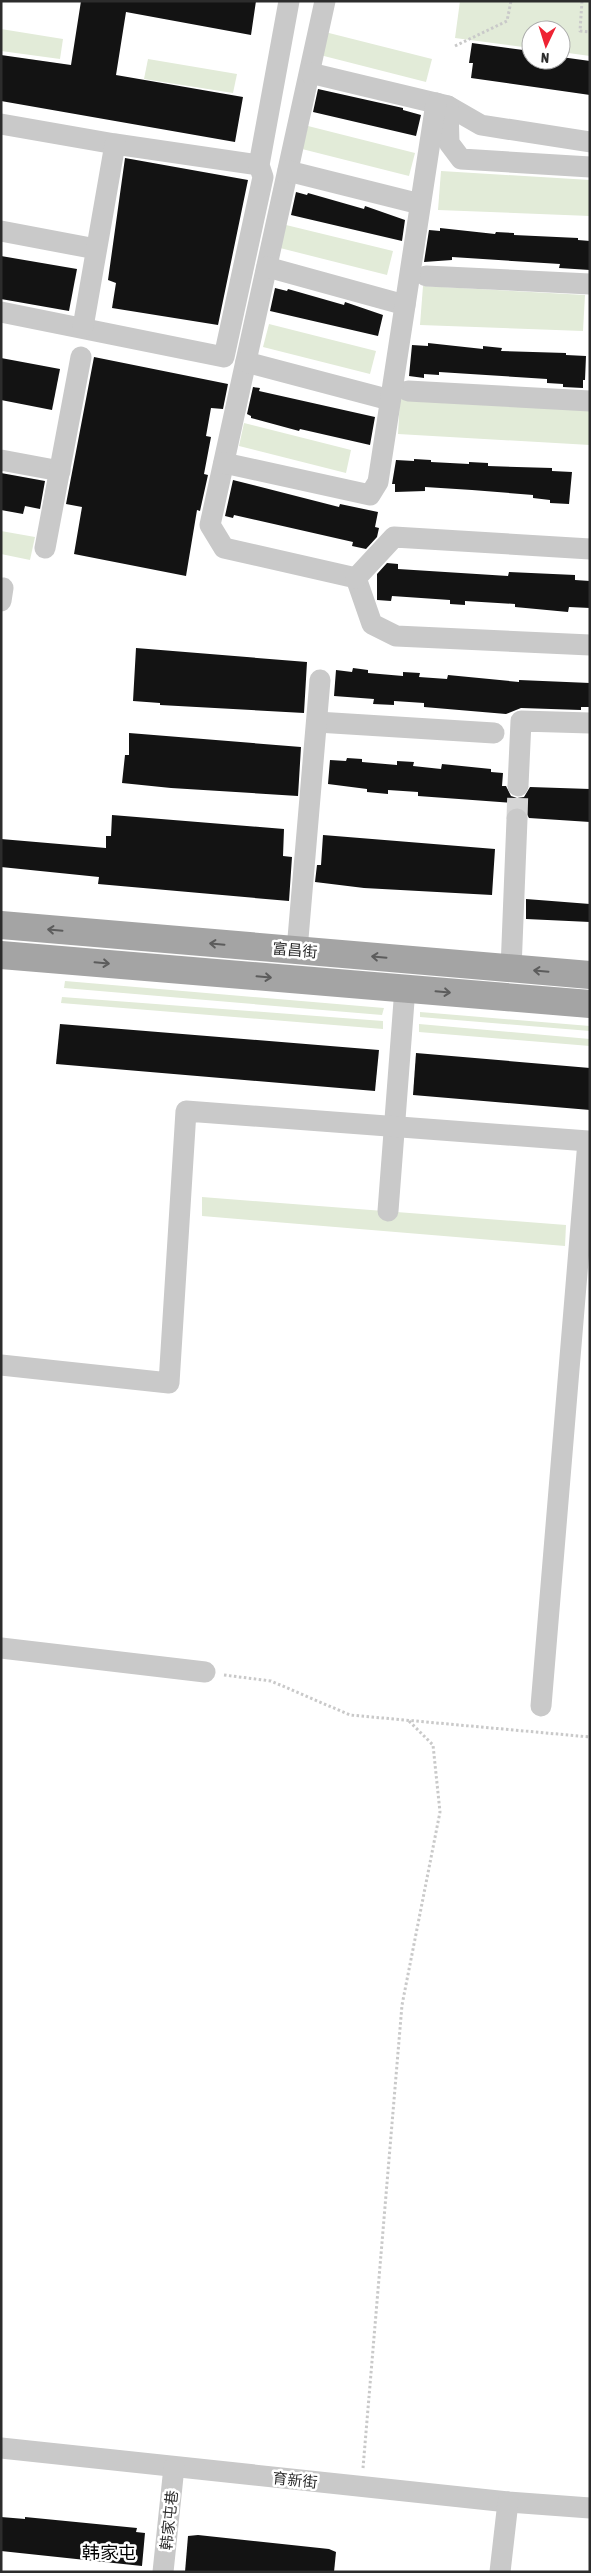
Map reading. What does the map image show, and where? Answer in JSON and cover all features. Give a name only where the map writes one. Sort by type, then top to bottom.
[{"type":"main road","name":"富昌街","points":[[1,925],[590,975]]},
{"type":"main road","name":"富昌街","points":[[1,955],[590,1004]]},
{"type":"street","points":[[1,312],[83,327],[224,357],[263,177],[259,165],[289,1]]},
{"type":"street","points":[[325,1],[210,525],[224,548],[356,578]]},
{"type":"street","points":[[310,74],[442,105],[481,125],[590,142]]},
{"type":"street","points":[[442,105],[449,142],[461,159],[590,167]]},
{"type":"street","points":[[224,463],[370,494],[378,482],[399,395],[405,306],[420,204],[442,105]]},
{"type":"street","points":[[1,124],[115,144],[259,165]]},
{"type":"street","points":[[83,327],[115,144]]},
{"type":"street","points":[[288,171],[420,204]]},
{"type":"street","points":[[1,231],[96,249]]},
{"type":"street","points":[[267,267],[405,306]]},
{"type":"street","points":[[426,276],[590,284]]},
{"type":"street","points":[[46,548],[82,357]]},
{"type":"street","points":[[246,362],[399,395],[590,401]]},
{"type":"street","points":[[1,460],[60,471]]},
{"type":"street","points":[[356,578],[394,537],[590,549]]},
{"type":"street","points":[[356,578],[372,624],[396,636],[590,645]]},
{"type":"street","points":[[297,950],[320,680]]},
{"type":"street","points":[[518,786],[520,721],[590,723]]},
{"type":"street","points":[[316,722],[494,733]]},
{"type":"street","points":[[511,969],[517,819]]},
{"type":"street","points":[[388,1211],[393,1128],[406,988]]},
{"type":"street","points":[[1,1365],[169,1382],[186,1111],[393,1128],[588,1141],[541,1706]]},
{"type":"street","points":[[1,1648],[205,1672]]},
{"type":"street","name":"育新街","points":[[1,2448],[174,2468],[508,2502],[590,2508]]},
{"type":"street","name":"韩家屯巷","points":[[163,2572],[174,2468]]},
{"type":"street","points":[[500,2572],[508,2502]]},
{"type":"path","points":[[456,46],[507,21],[511,1]]},
{"type":"path","points":[[582,1],[580,31],[590,32]]},
{"type":"path","points":[[205,1672],[271,1681],[350,1715],[590,1737]]},
{"type":"path","points":[[362,2486],[402,2005],[440,1812],[433,1745],[408,1720]]},
{"type":"green space","points":[[460,1],[590,1],[590,56],[571,53],[571,20],[521,20],[521,47],[455,38]]},
{"type":"green space","points":[[1,29],[63,39],[60,59],[1,51]]},
{"type":"green space","points":[[325,32],[432,59],[426,82],[320,55]]},
{"type":"green space","points":[[148,59],[237,74],[233,93],[144,79]]},
{"type":"green space","points":[[308,126],[415,153],[409,176],[302,149]]},
{"type":"green space","points":[[441,171],[590,180],[590,216],[438,210]]},
{"type":"green space","points":[[286,225],[393,251],[387,275],[280,248]]},
{"type":"green space","points":[[423,286],[585,295],[583,331],[420,325]]},
{"type":"green space","points":[[269,324],[376,351],[370,374],[263,347]]},
{"type":"green space","points":[[400,398],[590,409],[590,445],[398,434]]},
{"type":"green space","points":[[244,423],[351,450],[346,473],[239,446]]},
{"type":"green space","points":[[1,531],[35,537],[30,560],[1,554]]},
{"type":"green space","points":[[65,981],[384,1008],[382,1015],[64,988]]},
{"type":"green space","points":[[62,997],[383,1021],[383,1029],[61,1003]]},
{"type":"green space","points":[[420,1012],[590,1026],[590,1031],[420,1017]]},
{"type":"green space","points":[[419,1024],[590,1039],[590,1046],[419,1032]]},
{"type":"green space","points":[[202,1197],[566,1225],[565,1246],[202,1216]]},
{"type":"building","points":[[81,1],[256,1],[251,35],[126,12],[116,75],[243,97],[235,142],[1,101],[1,55],[71,65]]},
{"type":"building","points":[[472,43],[521,50],[521,70],[571,70],[571,58],[590,61],[590,95],[471,78],[473,63],[469,63]]},
{"type":"building","points":[[318,89],[403,108],[403,110],[421,115],[416,136],[313,112]]},
{"type":"building","points":[[125,158],[248,180],[218,325],[112,308],[116,283],[108,280]]},
{"type":"building","points":[[296,192],[307,195],[308,193],[364,209],[365,206],[405,220],[402,241],[291,215]]},
{"type":"building","points":[[440,228],[495,234],[496,232],[514,233],[514,235],[578,238],[578,240],[590,241],[590,270],[559,268],[560,264],[452,257],[452,260],[424,262],[429,230],[440,231]]},
{"type":"building","points":[[1,256],[77,269],[69,311],[1,299]]},
{"type":"building","points":[[275,288],[287,291],[288,289],[344,305],[345,302],[383,315],[378,336],[270,311]]},
{"type":"building","points":[[428,343],[483,349],[483,346],[502,348],[501,351],[566,353],[566,355],[586,356],[583,388],[563,387],[563,384],[547,383],[547,379],[439,372],[439,375],[424,374],[424,378],[409,376],[412,345],[428,346]]},
{"type":"building","points":[[94,357],[228,384],[223,409],[211,408],[206,436],[211,437],[204,474],[208,475],[200,511],[197,510],[186,576],[74,554],[82,507],[66,504]]},
{"type":"building","points":[[1,358],[60,369],[52,410],[1,400]]},
{"type":"building","points":[[253,387],[260,388],[259,391],[375,417],[370,445],[300,429],[299,431],[251,418],[247,414]]},
{"type":"building","points":[[414,459],[431,460],[431,462],[488,463],[488,466],[552,468],[552,471],[572,472],[569,504],[550,503],[550,500],[533,498],[533,495],[472,490],[425,487],[425,491],[395,492],[395,484],[392,484],[396,460],[414,461]]},
{"type":"building","points":[[1,473],[45,481],[40,509],[25,506],[23,514],[1,510]]},
{"type":"building","points":[[233,480],[339,507],[340,504],[378,512],[375,527],[379,528],[377,537],[366,549],[352,546],[353,542],[234,515],[233,518],[225,516]]},
{"type":"building","points":[[387,563],[398,564],[398,569],[508,576],[509,572],[575,575],[575,580],[590,581],[590,608],[569,607],[568,612],[515,607],[515,604],[465,601],[465,605],[450,604],[450,600],[392,596],[391,601],[377,600],[377,574]]},
{"type":"building","points":[[136,648],[307,662],[304,713],[160,705],[160,703],[133,701]]},
{"type":"building","points":[[353,668],[368,670],[368,673],[403,676],[403,672],[420,673],[419,677],[447,679],[448,675],[519,682],[519,680],[590,683],[590,707],[581,707],[581,710],[521,708],[506,714],[424,707],[424,703],[394,701],[394,705],[373,704],[374,699],[334,696],[336,670],[352,672]]},
{"type":"building","points":[[129,733],[301,747],[298,796],[122,783],[125,755],[129,755]]},
{"type":"building","points":[[347,758],[362,759],[362,762],[397,765],[397,761],[414,762],[413,766],[441,769],[442,764],[491,769],[491,772],[503,773],[502,786],[506,786],[511,796],[517,798],[524,797],[530,787],[590,789],[590,822],[529,818],[524,809],[512,808],[513,803],[418,796],[418,792],[388,790],[388,794],[367,792],[367,789],[328,784],[330,760],[346,761]]},
{"type":"building","points":[[112,815],[284,829],[283,856],[292,857],[289,901],[98,884],[99,877],[1,867],[1,839],[106,848],[106,836],[111,836]]},
{"type":"building","points":[[323,835],[495,849],[492,895],[364,888],[315,882],[317,865],[321,865]]},
{"type":"building","points":[[526,899],[590,904],[590,922],[526,919]]},
{"type":"building","points":[[60,1024],[379,1050],[375,1091],[56,1064]]},
{"type":"building","points":[[416,1053],[590,1068],[590,1110],[413,1095]]},
{"type":"building","points":[[1,2517],[25,2519],[25,2517],[137,2528],[136,2532],[145,2533],[142,2566],[1,2551]]},
{"type":"building","points":[[198,2535],[329,2549],[336,2552],[334,2572],[185,2572],[188,2536]]},
{"type":"tunnel","points":[[517,819],[518,786]]},
{"type":"district","name":"韩家屯","points":[[109,2552]]}]
